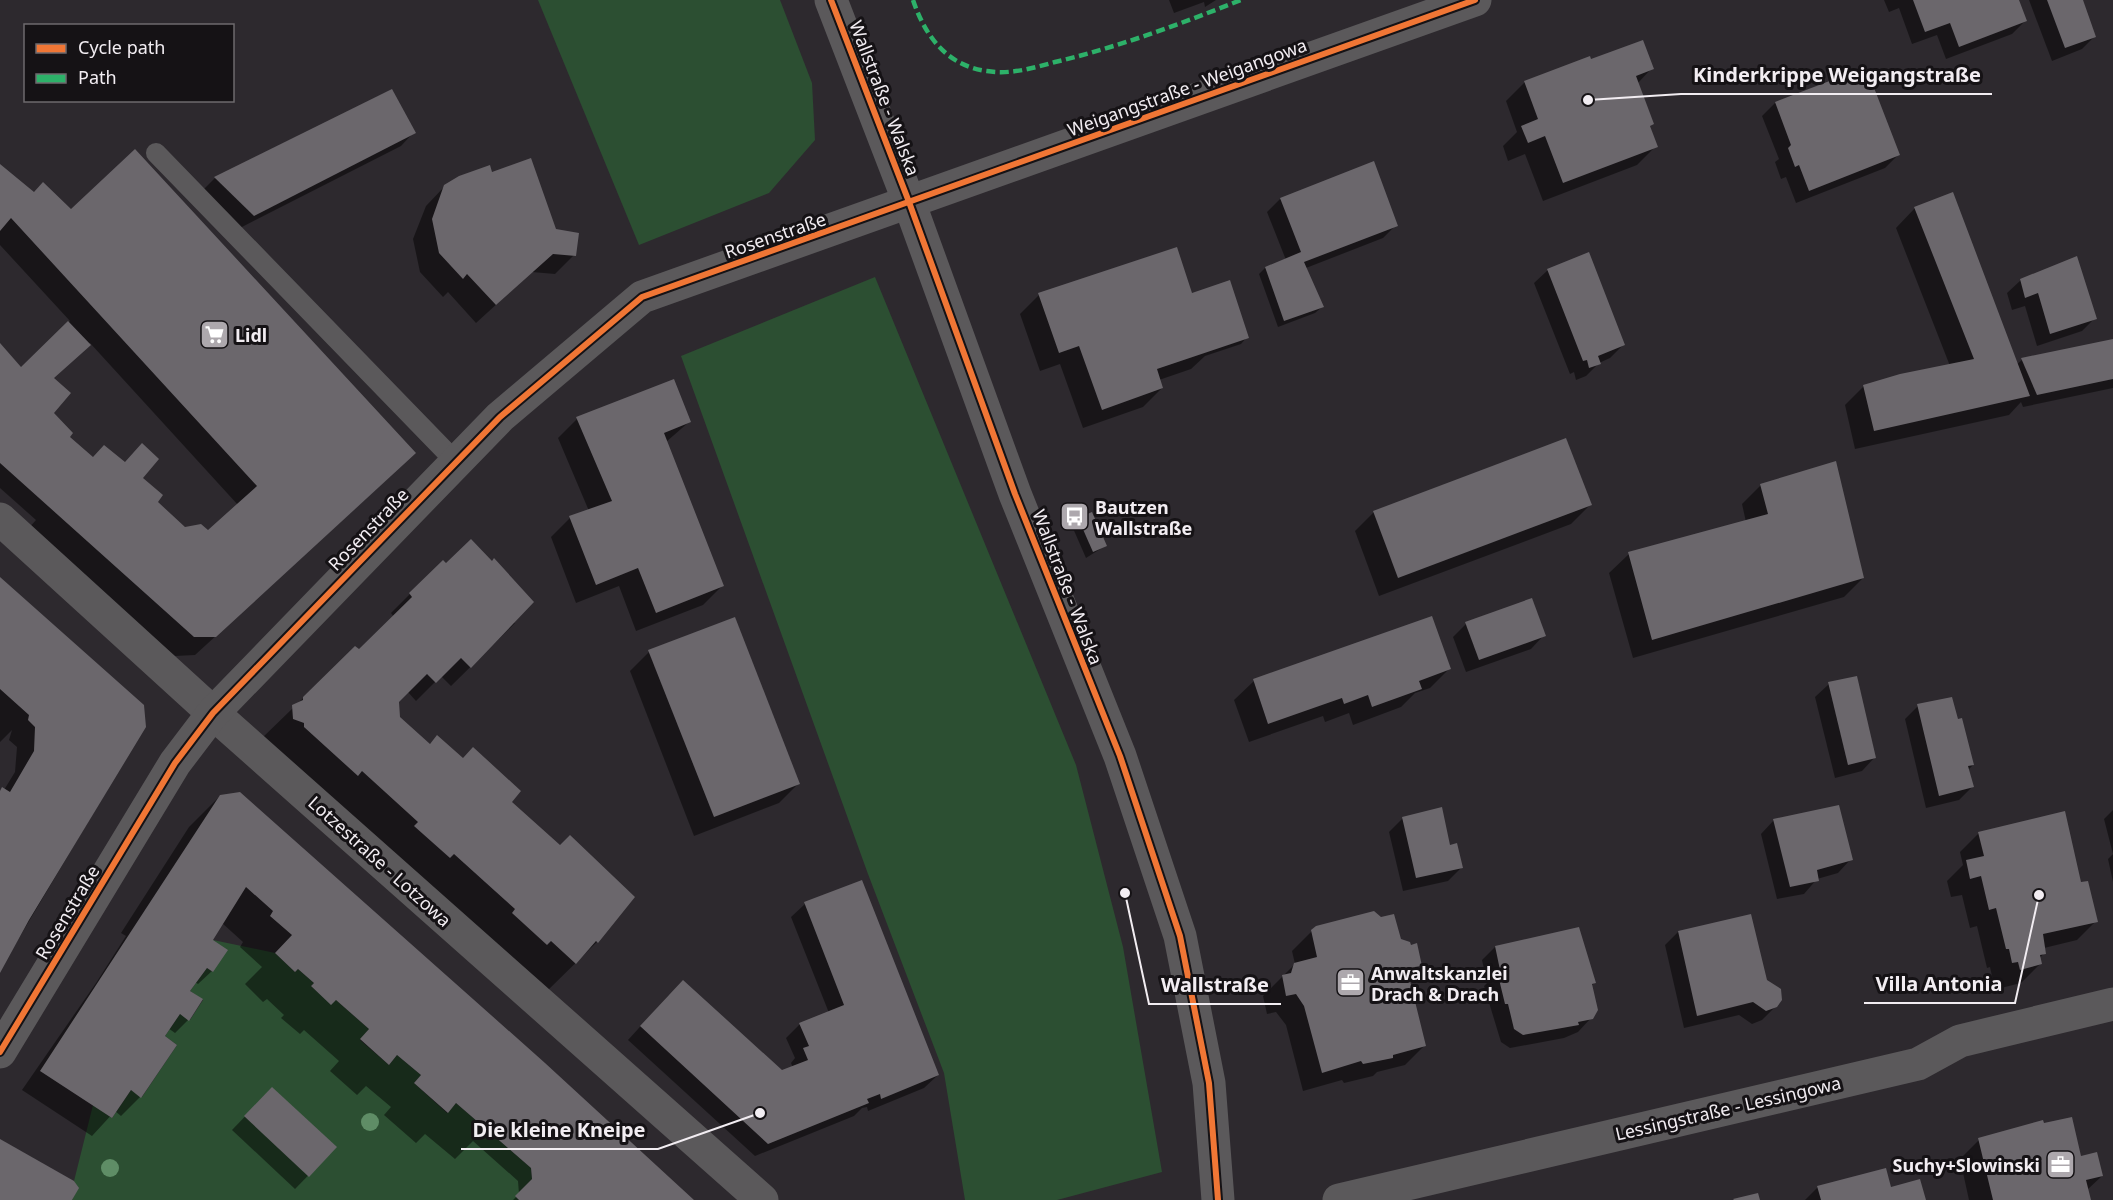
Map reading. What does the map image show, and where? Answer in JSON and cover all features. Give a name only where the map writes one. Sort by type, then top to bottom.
[{"type":"street","name":"Wallstraße - Walska","points":[[831,0],[909,202],[1015,494],[1120,756],[1180,936],[1209,1083],[1218,1200]]},
{"type":"street","name":"Weigangstraße - Weigangowa","points":[[909,202],[1475,0]]},
{"type":"street","name":"Rosenstraße","points":[[0,1052],[175,763],[213,713],[500,417],[642,297],[909,202]]},
{"type":"street","name":"Lotzestraße - Lotzowa","points":[[0,519],[213,713],[762,1200]]},
{"type":"street","name":"Lessingstraße - Lessingowa","points":[[1339,1200],[1918,1064],[1960,1041],[2113,1004]]},
{"type":"lane","points":[[156,153],[455,461]]},
{"type":"green space","points":[[538,0],[780,0],[812,83],[815,140],[769,193],[639,245]]},
{"type":"green space","points":[[875,277],[1076,765],[1123,947],[1162,1172],[1057,1200],[965,1200],[944,1073],[868,874],[681,356]]},
{"type":"green space","points":[[213,940],[275,953],[295,972],[298,969],[314,983],[311,986],[331,1004],[336,1000],[369,1029],[360,1040],[389,1065],[397,1055],[421,1075],[414,1083],[447,1113],[456,1103],[531,1168],[532,1179],[516,1196],[519,1200],[72,1200],[78,1188],[74,1181],[93,1105],[112,1118],[131,1090],[142,1097],[177,1045],[165,1036],[180,1014],[190,1020],[203,1000],[190,991],[207,968],[213,972]]},
{"type":"building","points":[[1913,0],[2019,0],[2027,21],[1959,47],[1950,23],[1925,32]]},
{"type":"building","points":[[2047,0],[2083,0],[2096,37],[2065,48]]},
{"type":"building","points":[[1643,40],[1654,69],[1636,76],[1654,124],[1650,126],[1658,147],[1563,183],[1545,136],[1528,143],[1521,126],[1538,119],[1524,81],[1590,56],[1591,59]]},
{"type":"building","points":[[1866,67],[1900,155],[1809,191],[1799,165],[1795,167],[1788,148],[1791,145],[1775,102]]},
{"type":"building","points":[[392,89],[416,133],[254,216],[214,177]]},
{"type":"building","name":"Lidl","points":[[135,149],[416,453],[216,637],[194,637],[0,463],[0,343],[21,367],[68,321],[91,345],[54,378],[71,393],[54,413],[73,433],[70,437],[93,457],[104,445],[125,462],[142,443],[159,459],[143,478],[163,495],[158,502],[185,527],[201,524],[208,530],[257,486],[11,218],[0,231],[0,164],[34,192],[43,182],[71,209]]},
{"type":"building","points":[[531,158],[556,229],[579,233],[576,256],[553,254],[496,305],[467,274],[463,279],[439,253],[432,219],[444,185],[459,176],[490,165],[492,172]]},
{"type":"building","points":[[1374,161],[1398,226],[1304,262],[1324,307],[1284,321],[1265,267],[1301,252],[1280,198]]},
{"type":"building","points":[[1953,192],[2030,396],[1874,431],[1863,385],[1900,374],[1974,359],[1914,207]]},
{"type":"building","points":[[1177,247],[1192,293],[1230,280],[1249,338],[1157,369],[1163,388],[1102,410],[1079,346],[1059,353],[1038,293]]},
{"type":"building","points":[[1589,252],[1625,345],[1598,356],[1601,364],[1589,368],[1587,360],[1583,361],[1547,269]]},
{"type":"building","points":[[2077,256],[2097,319],[2050,334],[2038,293],[2025,298],[2020,279]]},
{"type":"building","points":[[2113,339],[2113,379],[2037,395],[2021,358]]},
{"type":"building","points":[[674,379],[691,422],[664,433],[724,586],[656,613],[638,568],[596,585],[569,516],[612,501],[576,417]]},
{"type":"building","points":[[1566,438],[1592,505],[1398,578],[1373,511]]},
{"type":"building","points":[[1836,461],[1864,578],[1652,640],[1628,552],[1768,514],[1760,484]]},
{"type":"building","points":[[1092,512],[1107,546],[1093,552],[1078,518]]},
{"type":"building","points":[[471,539],[492,561],[494,558],[534,602],[471,668],[461,658],[436,683],[427,674],[399,702],[400,717],[430,744],[437,735],[463,758],[473,747],[521,791],[512,802],[560,845],[570,835],[635,897],[598,943],[596,941],[576,964],[551,941],[547,945],[512,913],[515,909],[454,854],[450,858],[414,826],[418,822],[362,771],[358,776],[304,727],[304,723],[293,719],[292,705],[303,700],[303,697],[355,646],[359,649],[412,597],[409,593],[443,560],[446,563]]},
{"type":"building","points":[[0,577],[144,705],[146,727],[29,920],[0,973],[0,791],[2,787],[10,792],[34,751],[35,727],[28,720],[29,715],[0,689]]},
{"type":"building","points":[[1532,598],[1546,636],[1479,660],[1465,622]]},
{"type":"building","points":[[1432,616],[1451,669],[1419,681],[1422,689],[1372,707],[1368,695],[1344,704],[1342,698],[1268,724],[1253,679]]},
{"type":"building","points":[[735,617],[800,784],[714,817],[648,650]]},
{"type":"building","points":[[1857,676],[1876,758],[1848,765],[1828,682]]},
{"type":"building","points":[[1952,697],[1958,719],[1962,718],[1974,765],[1968,766],[1974,787],[1939,796],[1917,704]]},
{"type":"building","points":[[240,792],[545,1063],[694,1200],[519,1200],[515,1196],[532,1179],[531,1168],[456,1103],[448,1113],[414,1083],[421,1075],[397,1055],[389,1065],[360,1039],[369,1029],[336,1000],[331,1005],[311,986],[314,983],[298,969],[295,972],[275,953],[292,935],[270,916],[273,911],[246,887],[213,940],[228,950],[213,972],[207,968],[190,991],[203,999],[189,1021],[180,1014],[165,1036],[177,1045],[141,1098],[131,1090],[112,1118],[40,1071],[220,795]]},
{"type":"building","points":[[1839,805],[1853,860],[1817,870],[1819,881],[1790,887],[1773,819]]},
{"type":"building","points":[[1442,807],[1450,845],[1457,843],[1463,868],[1416,878],[1402,817]]},
{"type":"building","points":[[2065,811],[2081,882],[2088,881],[2098,922],[2043,934],[2046,954],[2040,955],[2042,964],[2020,970],[2018,962],[2012,963],[2009,949],[2006,949],[1996,908],[1989,910],[1981,876],[1970,879],[1966,860],[1984,856],[1978,832]]},
{"type":"building","points":[[862,880],[939,1075],[881,1099],[880,1094],[867,1099],[869,1103],[768,1144],[640,1026],[683,980],[782,1070],[808,1060],[803,1048],[809,1046],[799,1023],[844,1005],[804,902]]},
{"type":"building","points":[[1374,911],[1381,917],[1394,914],[1401,939],[1410,942],[1411,945],[1417,943],[1422,966],[1415,967],[1416,971],[1409,977],[1426,1046],[1393,1055],[1393,1058],[1363,1064],[1361,1061],[1322,1073],[1304,1006],[1296,994],[1286,996],[1282,975],[1291,973],[1294,963],[1317,957],[1311,930],[1316,926]]},
{"type":"building","points":[[1751,914],[1767,980],[1781,989],[1782,1000],[1777,1007],[1766,1011],[1753,1002],[1697,1016],[1678,931]]},
{"type":"building","points":[[1579,927],[1596,983],[1592,984],[1598,1010],[1593,1019],[1578,1022],[1579,1025],[1523,1035],[1514,1029],[1508,1004],[1505,1004],[1497,971],[1500,970],[1495,946]]},
{"type":"building","points":[[272,1087],[337,1147],[309,1177],[244,1116]]},
{"type":"building","points":[[2072,1117],[2081,1156],[2097,1152],[2103,1176],[2086,1180],[2091,1200],[1993,1200],[1978,1138],[2043,1120],[2044,1123]]},
{"type":"building","points":[[0,1139],[74,1181],[79,1188],[72,1200],[0,1200]]},
{"type":"building","points":[[1886,1168],[1891,1187],[1920,1179],[1926,1200],[1821,1200],[1817,1186]]},
{"type":"building","points":[[1758,1193],[1760,1200],[1733,1199]]},
{"type":"marked path","points":[[913,0],[931,37],[949,56],[973,68],[1004,72],[1030,69],[1126,42],[1241,0]]},
{"type":"cycle path","points":[[831,0],[909,202],[1015,494],[1120,756],[1180,936],[1209,1083],[1218,1200]]},
{"type":"cycle path","points":[[0,1052],[175,763],[213,713],[500,417],[642,297],[1475,0]]},
{"type":"place","name":"Kinderkrippe Weigangstraße","points":[[1588,100]]},
{"type":"place","name":"Lidl","points":[[214,335]]},
{"type":"place","name":"Bautzen Wallstraße","points":[[1074,517]]},
{"type":"place","name":"Wallstraße","points":[[1125,893]]},
{"type":"place","name":"Villa Antonia","points":[[2039,895]]},
{"type":"place","name":"Anwaltskanzlei Drach & Drach","points":[[1350,983]]},
{"type":"place","name":"Die kleine Kneipe","points":[[760,1113]]},
{"type":"place","name":"Suchy+Slowinski","points":[[2061,1165]]}]
